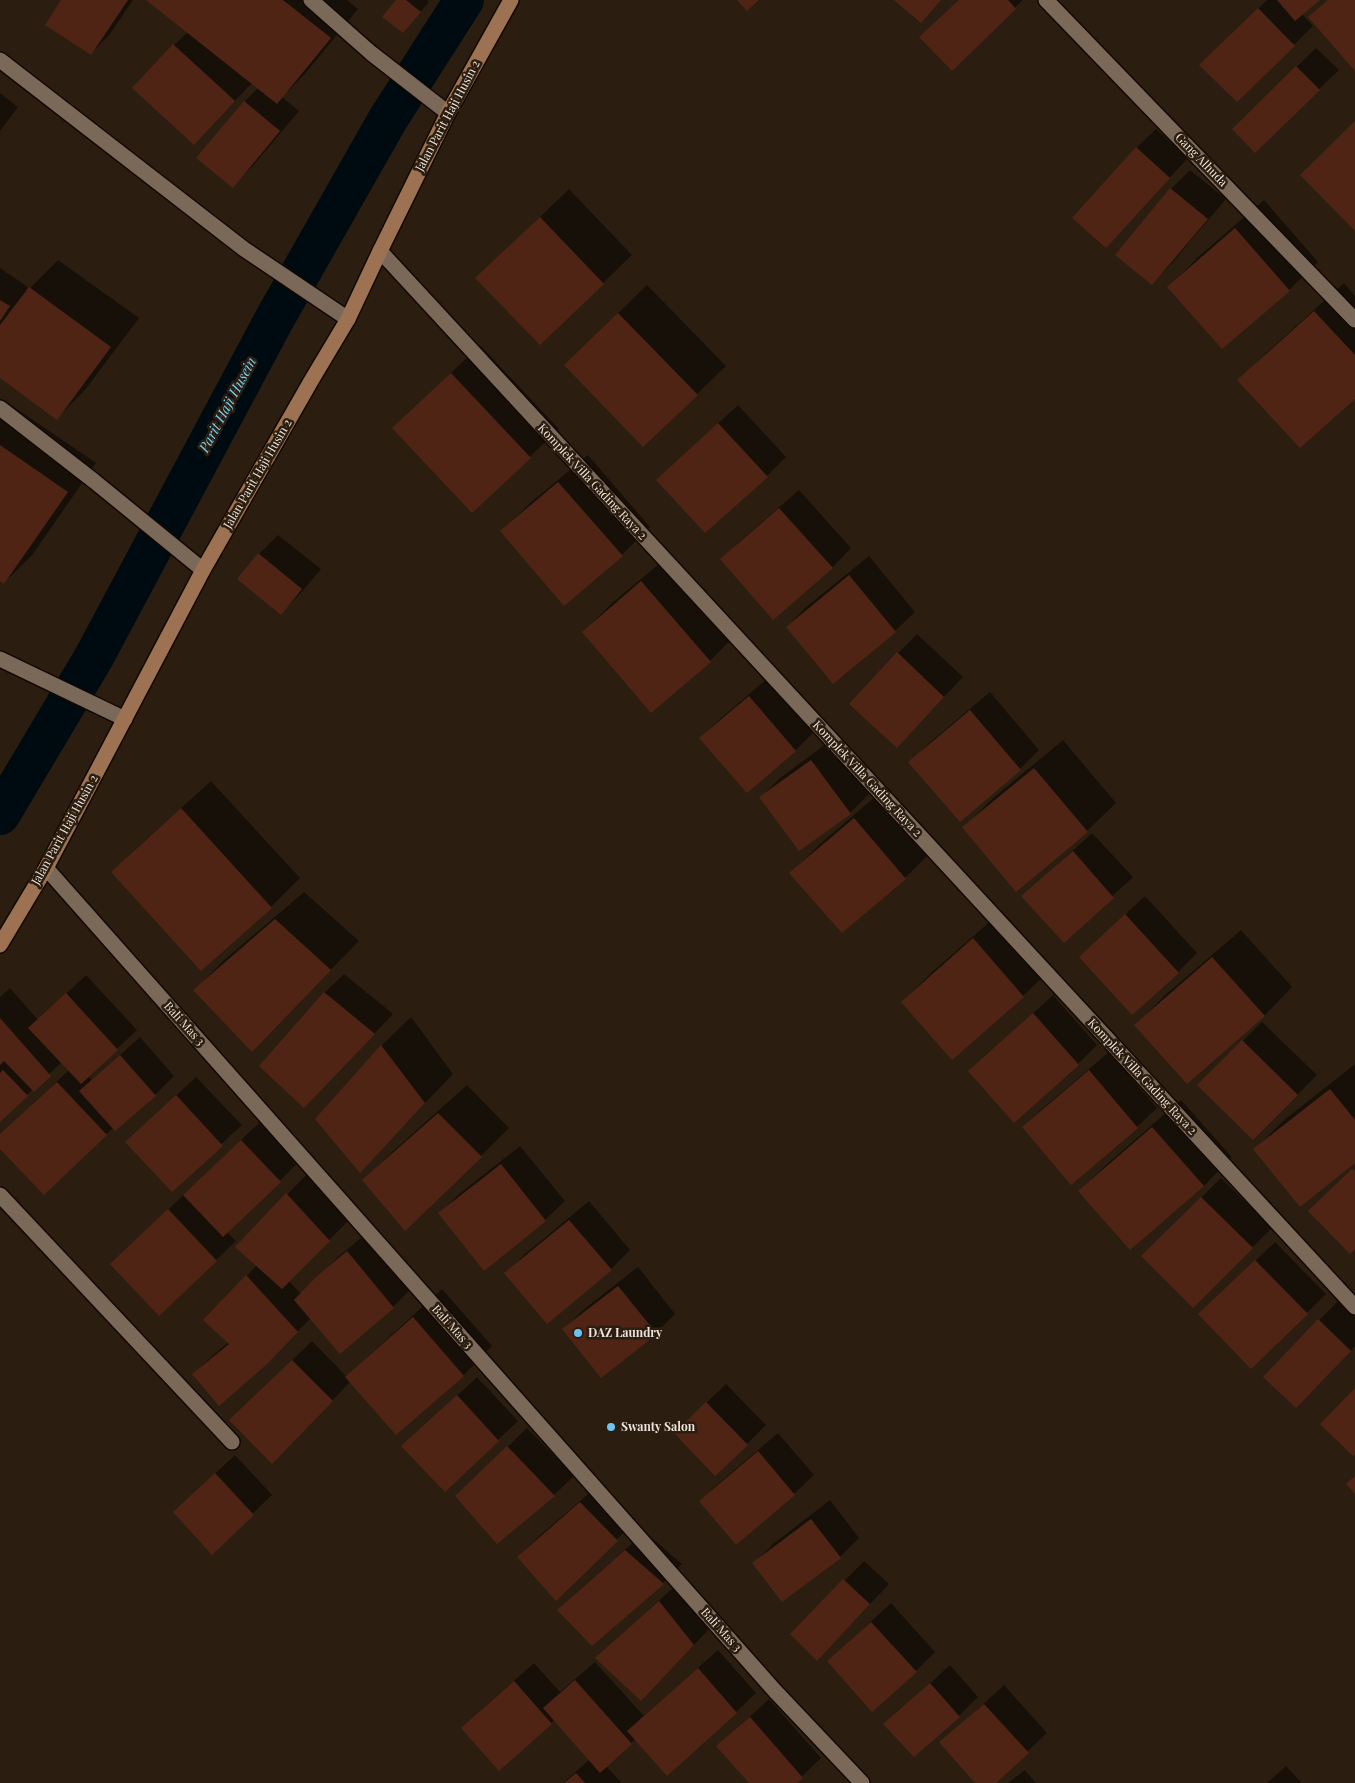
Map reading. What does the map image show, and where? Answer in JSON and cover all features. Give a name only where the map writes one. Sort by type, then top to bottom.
[{"type":"street","points":[[311,0],[371,53],[448,113]]},
{"type":"street","name":"Jalan Parit Haji Husin 2","points":[[0,945],[46,868],[203,570],[348,319],[448,113],[511,0]]},
{"type":"street","name":"Gang Alhuda","points":[[1046,0],[1355,320]]},
{"type":"street","points":[[0,60],[244,250],[348,319]]},
{"type":"street","name":"Komplek Villa Gading Raya 2","points":[[380,251],[1355,1307]]},
{"type":"street","points":[[0,408],[94,481],[203,570]]},
{"type":"street","points":[[0,659],[125,719]]},
{"type":"street","name":"Bali Mas 3","points":[[46,868],[775,1691],[862,1783]]},
{"type":"street","points":[[0,1195],[232,1442]]},
{"type":"building","points":[[61,0],[128,0],[91,55],[45,25]]},
{"type":"building","points":[[146,0],[283,0],[331,38],[277,104]]},
{"type":"building","points":[[396,0],[406,0],[421,12],[403,33],[382,17]]},
{"type":"building","points":[[737,0],[759,0],[747,11]]},
{"type":"building","points":[[894,0],[941,0],[921,23]]},
{"type":"building","points":[[959,0],[1008,0],[1016,9],[952,71],[919,37]]},
{"type":"building","points":[[1277,0],[1320,0],[1295,21]]},
{"type":"building","points":[[1328,0],[1355,0],[1355,71],[1308,17]]},
{"type":"building","points":[[1258,8],[1295,46],[1237,102],[1199,65]]},
{"type":"building","points":[[173,44],[235,101],[194,145],[132,88]]},
{"type":"building","points":[[1296,66],[1320,90],[1255,153],[1232,129]]},
{"type":"building","points":[[244,101],[280,131],[233,188],[196,158]]},
{"type":"building","points":[[1355,121],[1355,231],[1300,175]]},
{"type":"building","points":[[1136,147],[1170,178],[1106,248],[1072,218]]},
{"type":"building","points":[[1170,188],[1208,219],[1152,285],[1115,255]]},
{"type":"building","points":[[540,217],[604,284],[540,345],[475,278]]},
{"type":"building","points":[[1235,228],[1290,291],[1222,349],[1167,287]]},
{"type":"building","points":[[29,287],[111,347],[57,420],[0,378],[0,325]]},
{"type":"building","points":[[0,300],[10,306],[0,321]]},
{"type":"building","points":[[1314,311],[1355,355],[1355,399],[1300,448],[1237,380]]},
{"type":"building","points":[[618,313],[698,395],[643,447],[564,365]]},
{"type":"building","points":[[451,373],[531,458],[472,513],[392,428]]},
{"type":"building","points":[[718,423],[768,477],[705,533],[656,480]]},
{"type":"building","points":[[0,445],[68,492],[4,584],[0,581]]},
{"type":"building","points":[[558,482],[623,556],[564,606],[500,531]]},
{"type":"building","points":[[779,508],[833,568],[773,620],[720,559]]},
{"type":"building","points":[[258,553],[302,589],[281,615],[237,579]]},
{"type":"building","points":[[849,575],[896,632],[833,684],[786,627]]},
{"type":"building","points":[[641,581],[711,662],[651,713],[582,632]]},
{"type":"building","points":[[897,652],[944,697],[897,748],[849,704]]},
{"type":"building","points":[[749,696],[796,751],[747,793],[699,738]]},
{"type":"building","points":[[970,710],[1021,770],[960,822],[908,762]]},
{"type":"building","points":[[811,760],[851,814],[799,851],[759,797]]},
{"type":"building","points":[[1034,768],[1088,832],[1016,892],[962,827]]},
{"type":"building","points":[[181,808],[272,908],[201,971],[111,872]]},
{"type":"building","points":[[854,818],[906,879],[842,933],[789,873]]},
{"type":"building","points":[[1073,851],[1114,898],[1064,943],[1021,896]]},
{"type":"building","points":[[1125,914],[1179,973],[1132,1015],[1079,957]]},
{"type":"building","points":[[275,919],[331,970],[252,1052],[193,990]]},
{"type":"building","points":[[973,938],[1024,997],[952,1060],[901,1002]]},
{"type":"building","points":[[1212,957],[1265,1016],[1187,1084],[1134,1025]]},
{"type":"building","points":[[324,992],[375,1034],[304,1108],[259,1066]]},
{"type":"building","points":[[66,993],[118,1050],[81,1084],[28,1028]]},
{"type":"building","points":[[1033,1013],[1079,1065],[1014,1123],[968,1071]]},
{"type":"building","points":[[0,1018],[51,1076],[34,1092],[4,1061],[0,1065]]},
{"type":"building","points":[[1242,1040],[1298,1095],[1253,1140],[1197,1085]]},
{"type":"building","points":[[381,1045],[425,1103],[360,1173],[315,1119]]},
{"type":"building","points":[[120,1055],[156,1096],[115,1131],[79,1091]]},
{"type":"building","points":[[3,1070],[28,1096],[0,1122],[0,1073]]},
{"type":"building","points":[[1089,1070],[1138,1128],[1071,1185],[1022,1127]]},
{"type":"building","points":[[57,1082],[107,1135],[44,1195],[0,1149],[0,1134]]},
{"type":"building","points":[[1330,1089],[1355,1120],[1355,1163],[1300,1207],[1253,1149]]},
{"type":"building","points":[[176,1095],[223,1146],[172,1192],[125,1142]]},
{"type":"building","points":[[438,1113],[482,1157],[405,1231],[362,1180]]},
{"type":"building","points":[[1152,1127],[1204,1186],[1130,1250],[1078,1191]]},
{"type":"building","points":[[241,1140],[281,1182],[223,1237],[183,1195]]},
{"type":"building","points":[[501,1164],[546,1221],[484,1271],[438,1213]]},
{"type":"building","points":[[1352,1169],[1355,1171],[1355,1249],[1350,1254],[1308,1211]]},
{"type":"building","points":[[286,1193],[330,1241],[282,1289],[235,1247]]},
{"type":"building","points":[[1201,1197],[1253,1248],[1193,1308],[1141,1256]]},
{"type":"building","points":[[168,1209],[217,1261],[159,1316],[110,1264]]},
{"type":"building","points":[[569,1220],[612,1270],[547,1324],[504,1273]]},
{"type":"building","points":[[347,1251],[394,1308],[340,1354],[294,1300],[317,1276]]},
{"type":"building","points":[[1255,1260],[1308,1314],[1251,1369],[1198,1314]]},
{"type":"building","points":[[246,1275],[298,1332],[266,1365],[219,1406],[192,1374],[229,1344],[203,1320]]},
{"type":"building","points":[[618,1286],[657,1334],[601,1378],[562,1329]]},
{"type":"building","points":[[413,1317],[464,1376],[396,1435],[345,1377]]},
{"type":"building","points":[[1318,1319],[1351,1351],[1296,1408],[1263,1377]]},
{"type":"building","points":[[292,1360],[333,1401],[272,1464],[229,1420]]},
{"type":"building","points":[[1355,1388],[1355,1454],[1353,1456],[1320,1424]]},
{"type":"building","points":[[457,1395],[499,1441],[445,1492],[401,1446]]},
{"type":"building","points":[[706,1402],[748,1445],[715,1476],[674,1433]]},
{"type":"building","points":[[507,1446],[555,1496],[497,1544],[455,1496]]},
{"type":"building","points":[[758,1451],[795,1495],[736,1545],[699,1501]]},
{"type":"building","points":[[215,1473],[254,1515],[212,1555],[173,1512]]},
{"type":"building","points":[[1355,1476],[1355,1494],[1346,1484]]},
{"type":"building","points":[[580,1502],[618,1541],[556,1601],[517,1557]]},
{"type":"building","points":[[811,1519],[841,1558],[782,1602],[752,1563]]},
{"type":"building","points":[[625,1550],[664,1584],[592,1646],[557,1610]]},
{"type":"building","points":[[843,1579],[870,1604],[817,1661],[790,1634]]},
{"type":"building","points":[[659,1601],[694,1645],[641,1701],[595,1658]]},
{"type":"building","points":[[871,1622],[917,1672],[872,1712],[827,1661]]},
{"type":"building","points":[[698,1668],[737,1713],[667,1776],[627,1731]]},
{"type":"building","points":[[575,1680],[632,1744],[600,1773],[543,1708]]},
{"type":"building","points":[[514,1681],[552,1724],[499,1771],[461,1728]]},
{"type":"building","points":[[930,1683],[960,1717],[914,1757],[883,1724]]},
{"type":"building","points":[[984,1704],[1029,1753],[996,1783],[975,1783],[939,1742]]},
{"type":"building","points":[[750,1717],[803,1778],[797,1783],[749,1783],[716,1746]]},
{"type":"building","points":[[576,1773],[585,1783],[564,1783]]},
{"type":"waterway","name":"Parit Haji Husein","points":[[0,815],[94,657],[275,318],[388,119],[464,0]]},
{"type":"place","name":"DAZ Laundry","points":[[578,1333]]},
{"type":"place","name":"Swanty Salon","points":[[611,1427]]}]
